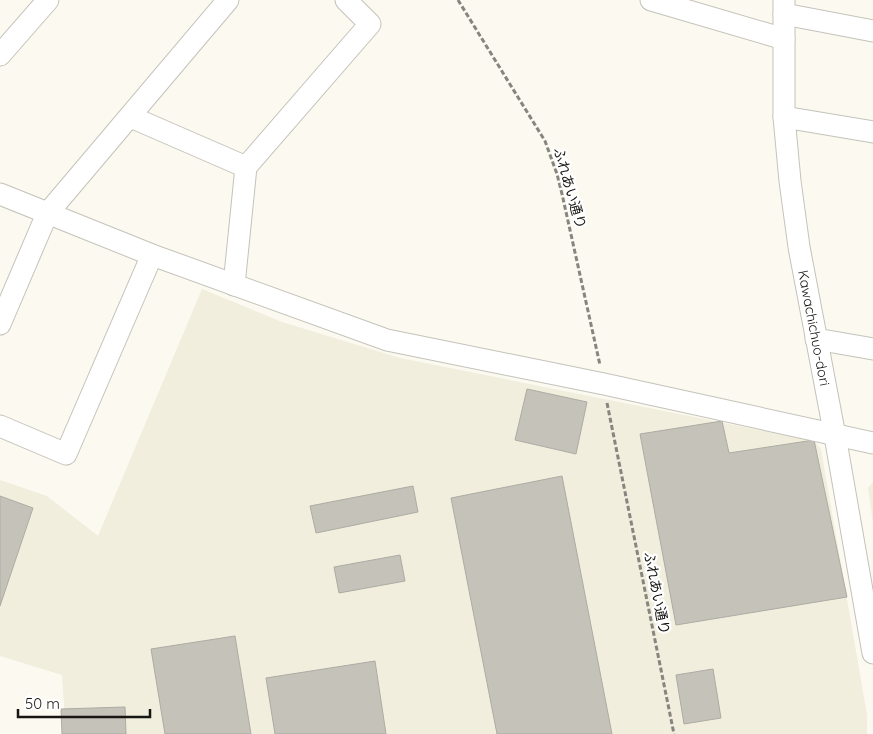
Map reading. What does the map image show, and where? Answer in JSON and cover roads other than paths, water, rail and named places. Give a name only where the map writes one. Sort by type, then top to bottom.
[{"type":"street","points":[[0,56],[48,0]]},
{"type":"street","points":[[0,324],[47,214],[228,0]]},
{"type":"street","points":[[234,285],[246,167],[370,24],[346,0]]},
{"type":"street","points":[[652,0],[784,39]]},
{"type":"street","points":[[784,7],[873,31]]},
{"type":"street","name":"Kawachichuo-dori","points":[[784,7],[784,117],[790,181],[798,238],[873,653]]},
{"type":"street","points":[[131,117],[246,167]]},
{"type":"street","points":[[784,117],[873,132]]},
{"type":"street","points":[[0,194],[152,255],[387,340],[604,384],[873,443]]},
{"type":"street","points":[[0,426],[66,454],[152,255]]},
{"type":"street","points":[[816,338],[873,349]]}]
